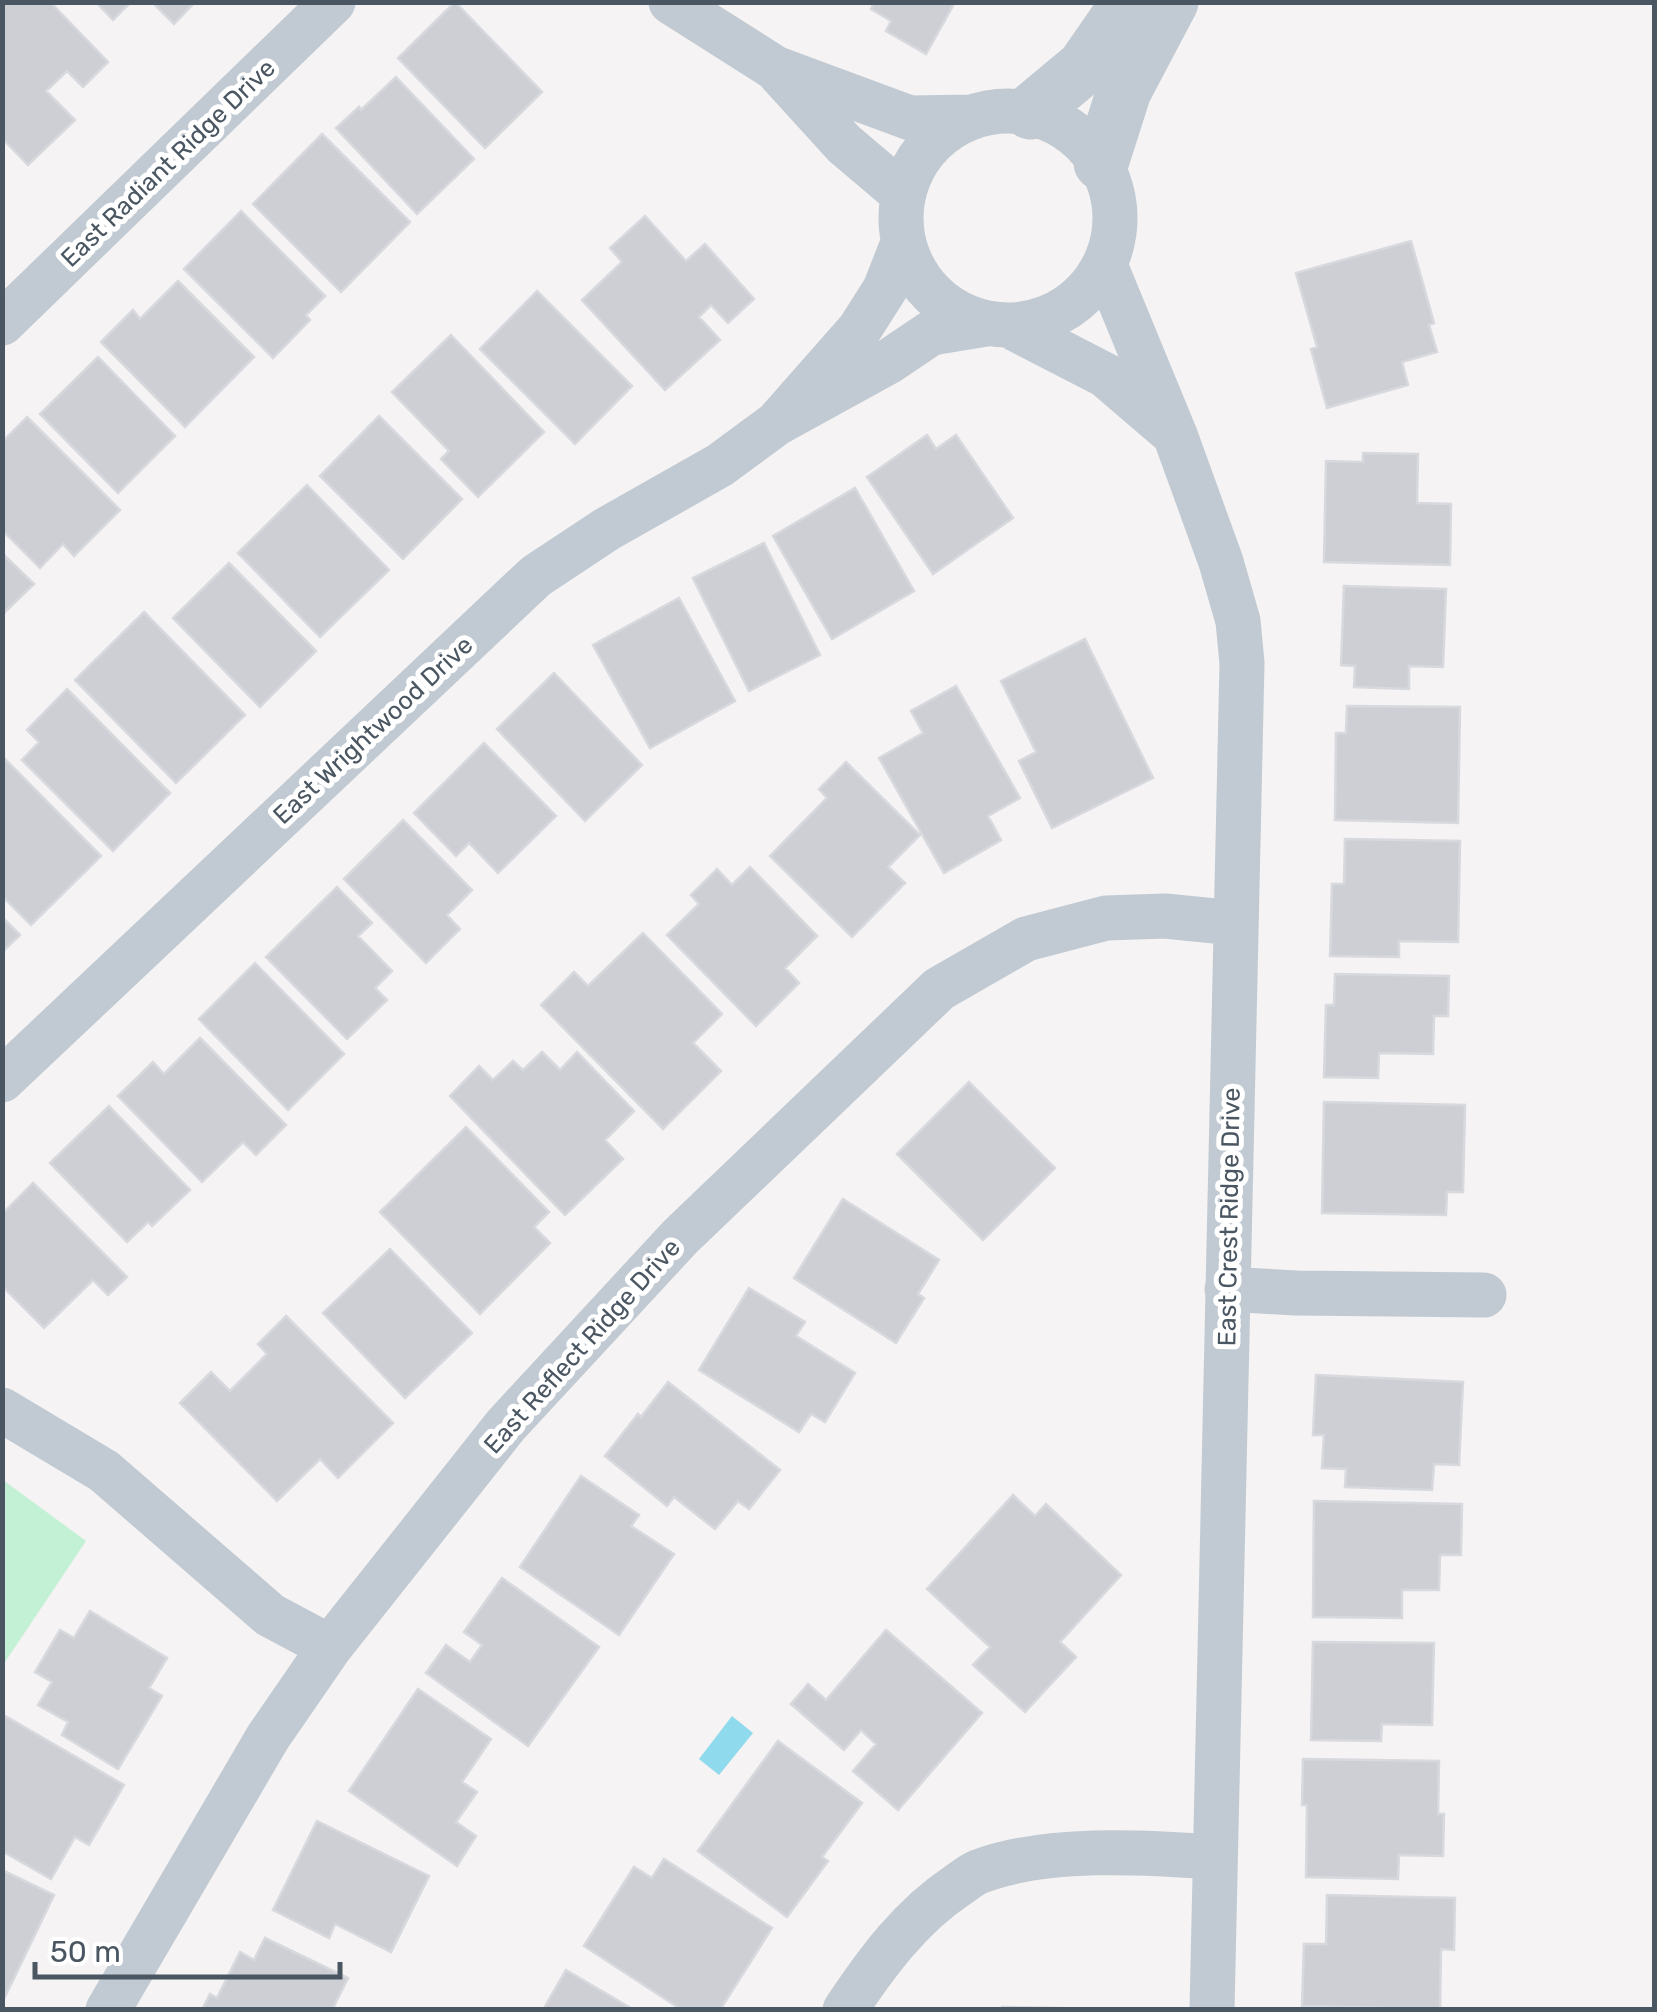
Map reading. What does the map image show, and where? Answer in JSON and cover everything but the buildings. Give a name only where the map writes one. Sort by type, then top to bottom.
[{"type":"street","name":"East Radiant Ridge Drive","points":[[2,323],[333,2]]},
{"type":"street","points":[[671,2],[776,68],[910,118],[972,117],[1000,110],[1030,112],[1058,123],[1082,140],[1101,163],[1114,195],[1115,231],[1105,265],[1089,290],[1066,309],[1039,321],[998,325],[957,314],[933,295],[914,272],[903,243],[903,194],[917,161],[940,134],[972,117]]},
{"type":"street","points":[[1030,112],[1084,67],[1129,2]]},
{"type":"street","points":[[1101,163],[1124,91],[1171,2]]},
{"type":"street","points":[[776,68],[844,144],[903,194]]},
{"type":"street","name":"East Wrightwood Drive","points":[[777,424],[859,330],[886,289],[903,243]]},
{"type":"street","name":"East Crest Ridge Drive","points":[[1105,265],[1175,435],[1221,562],[1238,620],[1242,663],[1212,2010]]},
{"type":"street","name":"East Crest Ridge Drive","points":[[998,325],[1105,374],[1175,435]]},
{"type":"street","name":"East Wrightwood Drive","points":[[2,1080],[536,576],[607,529],[720,465],[777,424],[932,333],[998,325]]},
{"type":"street","name":"East Reflect Ridge Drive","points":[[108,2010],[268,1737],[330,1647],[506,1425],[680,1238],[939,989],[1026,940],[1106,918],[1165,916],[1235,922]]},
{"type":"street","points":[[1227,1289],[1484,1295]]},
{"type":"street","points":[[2,1410],[104,1471],[270,1615],[330,1647]]},
{"type":"street","points":[[845,2010],[873,1967],[929,1904],[976,1873],[1041,1856],[1145,1852],[1215,1857]]},
{"type":"green space","points":[[3,1480],[86,1541],[3,1665]]},
{"type":"water","points":[[732,1716],[753,1733],[719,1775],[699,1759]]}]
